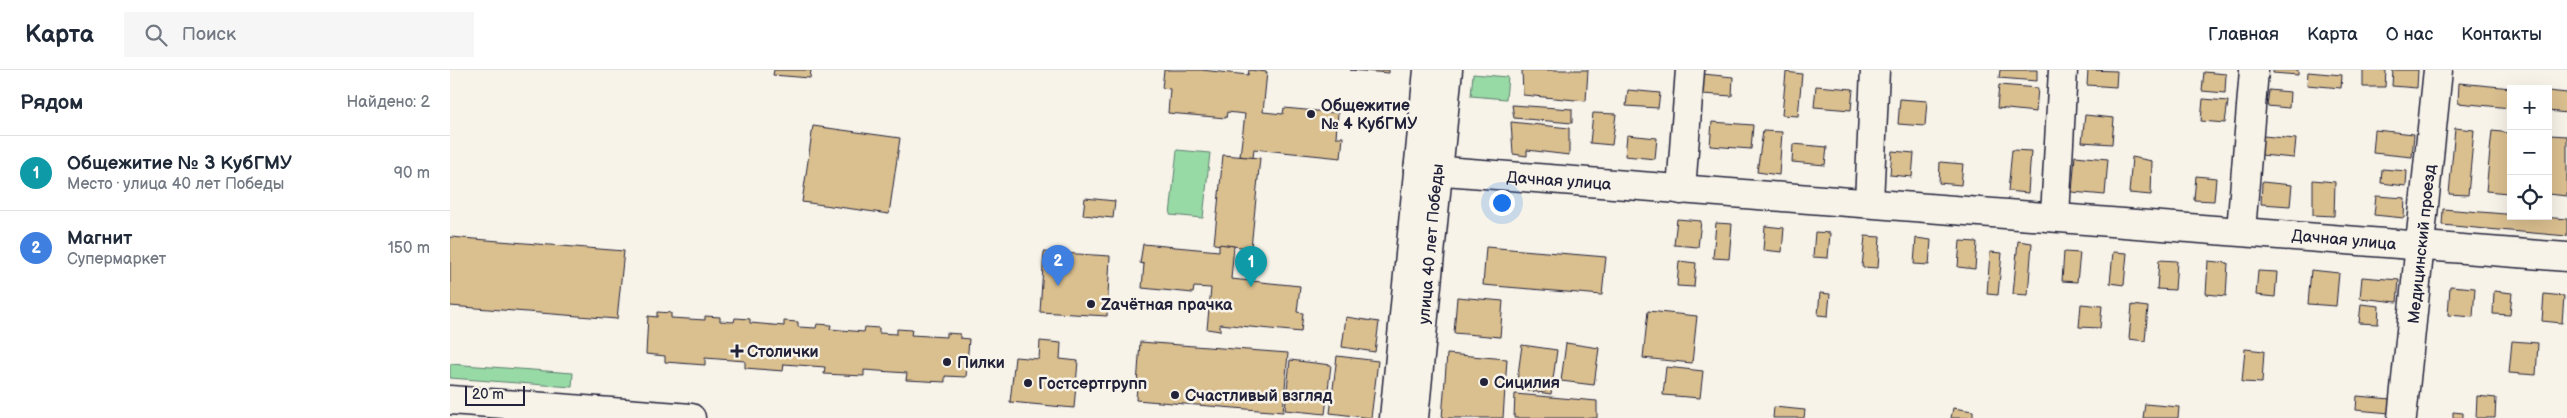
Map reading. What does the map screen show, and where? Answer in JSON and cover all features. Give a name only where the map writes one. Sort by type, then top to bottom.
[{"type":"street","name":"улица 40 лет Победы","points":[[1414,418],[1427,170],[1448,70]]},
{"type":"street","points":[[1681,190],[1690,70]]},
{"type":"street","points":[[1869,202],[1875,70]]},
{"type":"street","points":[[2054,216],[2063,70]]},
{"type":"street","points":[[2241,231],[2254,70]]},
{"type":"street","name":"Медицинский проезд","points":[[2402,418],[2438,70]]},
{"type":"street","points":[[1394,418],[1427,170],[1427,78]]},
{"type":"street","name":"Дачная улица","points":[[1427,170],[2054,216],[2567,257]]},
{"type":"street","points":[[450,400],[691,418]]},
{"type":"green space","points":[[1473,74],[1508,77],[1506,99],[1471,96]]},
{"type":"green space","points":[[1177,150],[1210,153],[1203,218],[1170,215]]},
{"type":"green space","points":[[450,364],[573,373],[572,387],[450,378]]},
{"type":"building","points":[[774,70],[811,70],[810,78],[773,75]]},
{"type":"building","name":"Общежитие № 4 КубГМУ","points":[[1164,70],[1201,70],[1248,75],[1249,70],[1267,72],[1263,112],[1283,114],[1284,108],[1338,113],[1336,137],[1343,137],[1341,158],[1254,149],[1253,158],[1240,156],[1245,114],[1227,112],[1226,118],[1168,113],[1170,89],[1162,88]]},
{"type":"building","points":[[1350,70],[1389,70],[1389,73]]},
{"type":"building","points":[[1522,70],[1588,70],[1586,101],[1523,95]]},
{"type":"building","points":[[2000,70],[2037,70],[2037,81],[1999,78]]},
{"type":"building","points":[[2088,70],[2117,71],[2116,87],[2087,85]]},
{"type":"building","points":[[2273,70],[2298,70],[2298,75],[2273,73]]},
{"type":"building","points":[[2363,70],[2386,70],[2385,87],[2363,87]]},
{"type":"building","points":[[2393,70],[2418,70],[2417,88],[2392,86]]},
{"type":"building","points":[[1786,72],[1802,74],[1798,116],[1782,115]]},
{"type":"building","points":[[2204,72],[2226,74],[2225,93],[2202,91]]},
{"type":"building","points":[[2308,72],[2342,75],[2341,88],[2307,85]]},
{"type":"building","points":[[1703,74],[1733,77],[1732,96],[1702,94]]},
{"type":"building","points":[[2459,83],[2507,88],[2507,108],[2458,103]]},
{"type":"building","points":[[1999,85],[2038,88],[2036,112],[1997,108]]},
{"type":"building","points":[[1816,86],[1853,89],[1851,110],[1814,107]]},
{"type":"building","points":[[1628,90],[1660,93],[1658,108],[1626,106]]},
{"type":"building","points":[[2269,90],[2290,92],[2289,108],[2267,106]]},
{"type":"building","points":[[2552,91],[2567,93],[2567,113],[2552,111]]},
{"type":"building","points":[[1900,99],[1927,101],[1925,126],[1898,124]]},
{"type":"building","points":[[2203,99],[2228,101],[2225,123],[2201,121]]},
{"type":"building","points":[[1512,105],[1572,109],[1572,123],[1514,118]]},
{"type":"building","points":[[1593,113],[1616,114],[1612,145],[1590,143]]},
{"type":"building","points":[[2085,115],[2114,118],[2112,144],[2082,142]]},
{"type":"building","points":[[1511,122],[1569,128],[1569,155],[1527,150],[1527,156],[1513,154]]},
{"type":"building","points":[[1712,122],[1753,125],[1751,149],[1710,146]]},
{"type":"building","points":[[813,126],[900,138],[889,214],[802,202]]},
{"type":"building","points":[[2455,128],[2474,130],[2468,195],[2449,194]]},
{"type":"building","points":[[2375,130],[2414,134],[2412,157],[2373,153]]},
{"type":"building","points":[[1763,131],[1782,132],[1779,175],[1757,172]]},
{"type":"building","points":[[2492,131],[2507,133],[2507,193],[2486,191]]},
{"type":"building","points":[[1627,135],[1657,138],[1655,159],[1625,156]]},
{"type":"building","points":[[2552,135],[2567,136],[2567,196],[2552,194]]},
{"type":"building","points":[[2263,136],[2296,139],[2294,158],[2261,155]]},
{"type":"building","points":[[1793,144],[1827,147],[1825,165],[1792,162]]},
{"type":"building","points":[[2012,150],[2031,151],[2028,193],[2008,191]]},
{"type":"building","points":[[1892,151],[1914,153],[1912,177],[1890,175]]},
{"type":"building","points":[[1223,155],[1260,158],[1251,248],[1214,244]]},
{"type":"building","points":[[2075,156],[2108,159],[2105,195],[2072,192]]},
{"type":"building","points":[[2132,157],[2152,161],[2151,195],[2129,193]]},
{"type":"building","points":[[1940,162],[1963,164],[1961,185],[1939,183]]},
{"type":"building","points":[[2382,169],[2407,171],[2406,186],[2381,183]]},
{"type":"building","points":[[2196,176],[2216,178],[2214,201],[2194,200]]},
{"type":"building","points":[[2313,180],[2335,182],[2334,216],[2313,215]]},
{"type":"building","points":[[2262,182],[2292,185],[2290,206],[2261,204]]},
{"type":"building","points":[[2376,196],[2405,198],[2404,218],[2374,215]]},
{"type":"building","points":[[1085,198],[1115,201],[1113,218],[1083,215]]},
{"type":"building","points":[[2443,209],[2507,214],[2507,220],[2567,219],[2567,236],[2442,225]]},
{"type":"building","points":[[1677,219],[1701,221],[1698,247],[1674,245]]},
{"type":"building","points":[[1716,223],[1732,224],[1729,259],[1713,258]]},
{"type":"building","points":[[1765,226],[1784,228],[1782,252],[1763,250]]},
{"type":"building","points":[[1815,232],[1830,233],[1828,258],[1813,257]]},
{"type":"building","points":[[1865,236],[1880,237],[1878,268],[1862,267]]},
{"type":"building","points":[[450,237],[624,251],[617,319],[450,306]]},
{"type":"building","points":[[1916,238],[1931,240],[1929,265],[1914,264]]},
{"type":"building","points":[[1960,241],[1977,242],[1975,269],[1958,267]]},
{"type":"building","points":[[2018,241],[2032,243],[2028,295],[2013,294]]},
{"type":"building","points":[[1143,244],[1219,251],[1219,244],[1234,246],[1231,279],[1300,286],[1297,312],[1303,313],[1301,332],[1220,324],[1220,331],[1207,329],[1211,288],[1194,287],[1193,293],[1142,288],[1144,264],[1140,263]]},
{"type":"building","points":[[1486,247],[1606,257],[1602,295],[1483,285]]},
{"type":"building","points":[[1044,252],[1110,256],[1107,316],[1040,312]]},
{"type":"building","points":[[1990,252],[2002,253],[1998,295],[1987,294]]},
{"type":"building","points":[[2064,252],[2080,253],[2077,282],[2062,281]]},
{"type":"building","points":[[2113,252],[2127,253],[2124,285],[2110,283]]},
{"type":"building","points":[[2159,260],[2177,261],[2175,290],[2157,289]]},
{"type":"building","points":[[1679,261],[1696,263],[1694,287],[1677,286]]},
{"type":"building","points":[[2208,261],[2228,263],[2226,296],[2206,294]]},
{"type":"building","points":[[2311,270],[2339,273],[2336,306],[2308,304]]},
{"type":"building","points":[[2258,271],[2277,272],[2275,297],[2256,295]]},
{"type":"building","points":[[2362,277],[2399,280],[2397,302],[2360,298]]},
{"type":"building","points":[[2450,286],[2475,288],[2473,317],[2448,315]]},
{"type":"building","points":[[2494,291],[2512,293],[2510,315],[2493,314]]},
{"type":"building","points":[[1820,293],[1830,294],[1828,316],[1818,315]]},
{"type":"building","points":[[2544,294],[2564,296],[2562,323],[2542,321]]},
{"type":"building","points":[[1457,297],[1503,301],[1500,337],[1454,333]]},
{"type":"building","points":[[2081,304],[2102,306],[2100,328],[2079,327]]},
{"type":"building","points":[[2361,304],[2379,306],[2378,324],[2359,323]]},
{"type":"building","points":[[2132,305],[2148,307],[2145,341],[2129,339]]},
{"type":"building","points":[[1648,311],[1697,316],[1692,363],[1643,358]]},
{"type":"building","points":[[657,312],[671,313],[671,318],[705,320],[705,316],[720,317],[720,321],[734,322],[735,318],[750,319],[750,323],[784,326],[784,321],[798,322],[798,327],[816,328],[817,324],[831,325],[830,329],[864,332],[865,327],[879,328],[879,333],[897,334],[897,329],[912,330],[911,335],[946,337],[946,333],[960,334],[960,338],[969,339],[966,377],[945,376],[945,382],[906,380],[907,373],[864,370],[864,376],[824,374],[825,367],[784,364],[783,371],[745,368],[745,361],[705,358],[705,365],[665,362],[665,356],[646,354],[648,316],[657,317]]},
{"type":"building","points":[[1346,317],[1379,322],[1375,352],[1342,347]]},
{"type":"building","points":[[1040,341],[1061,343],[1060,359],[1078,361],[1074,408],[1010,402],[1015,357],[1039,359]]},
{"type":"building","points":[[2512,341],[2538,343],[2536,375],[2509,373]]},
{"type":"building","points":[[1140,342],[1288,353],[1283,412],[1136,400]]},
{"type":"building","points":[[1566,343],[1599,348],[1594,385],[1561,381]]},
{"type":"building","points":[[1522,345],[1557,350],[1551,394],[1516,389]]},
{"type":"building","points":[[2245,349],[2264,351],[2262,383],[2242,382]]},
{"type":"building","points":[[1447,354],[1507,359],[1503,418],[1442,418]]},
{"type":"building","points":[[1337,356],[1378,361],[1371,418],[1330,413]]},
{"type":"building","points":[[1290,360],[1331,365],[1325,414],[1285,410]]},
{"type":"building","points":[[1666,367],[1703,371],[1700,398],[1663,395]]},
{"type":"building","points":[[1515,394],[1597,401],[1597,418],[1514,418]]},
{"type":"building","points":[[2357,396],[2391,399],[2390,413],[2356,410]]},
{"type":"building","points":[[2477,396],[2496,398],[2495,418],[2476,418]]},
{"type":"building","points":[[2145,404],[2179,407],[2178,418],[2143,418]]},
{"type":"building","points":[[1774,407],[1805,410],[1804,418],[1773,418]]},
{"type":"building","points":[[1953,408],[1973,411],[1973,418],[1951,418]]},
{"type":"building","points":[[2453,412],[2463,413],[2463,418],[2453,418]]},
{"type":"place","name":"Общежитие № 4 КубГМУ","points":[[1311,114]]},
{"type":"place","name":"Магнит","points":[[1058,286]]},
{"type":"place","name":"Общежитие № 3 КубГМУ","points":[[1251,287]]},
{"type":"place","name":"Zачётная прачка","points":[[1091,304]]},
{"type":"place","name":"Столички","points":[[737,351]]},
{"type":"place","name":"Пилки","points":[[947,362]]},
{"type":"place","name":"Сицилия","points":[[1484,382]]},
{"type":"place","name":"Гостсертгрупп","points":[[1028,383]]},
{"type":"place","name":"Счастливый взгляд","points":[[1175,395]]}]
